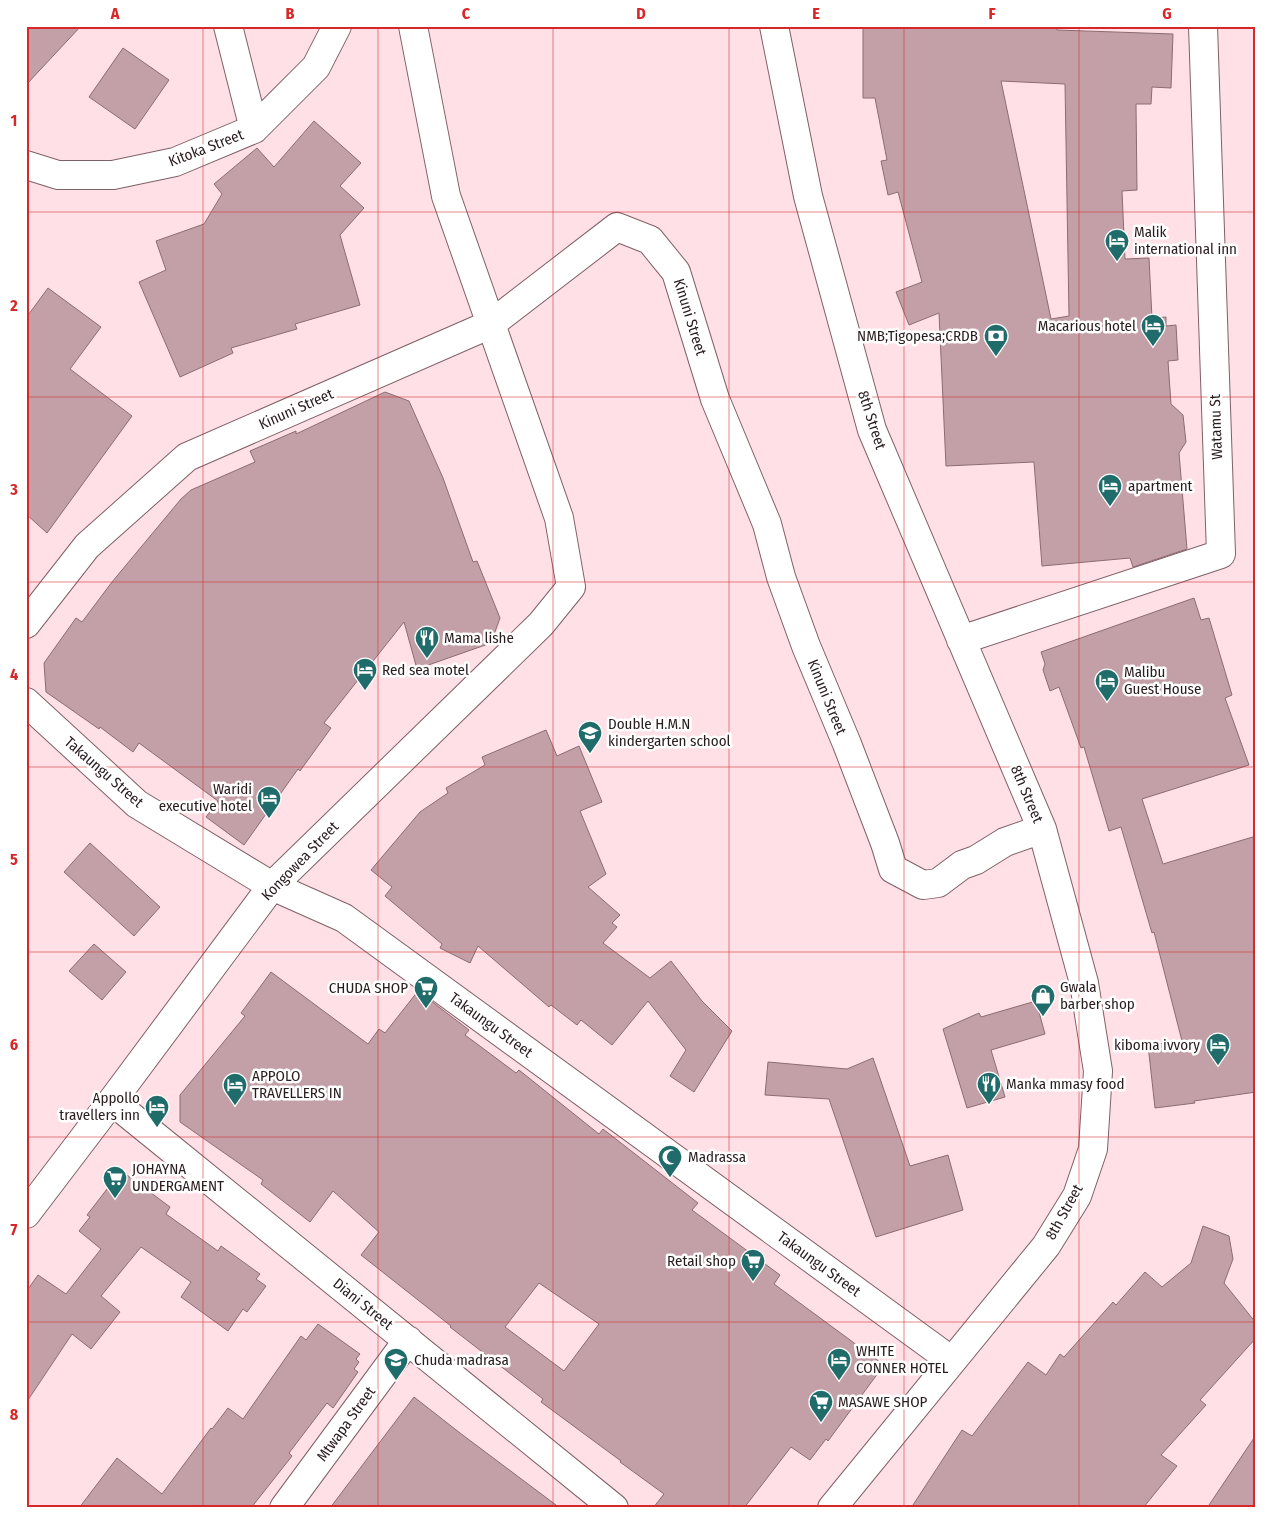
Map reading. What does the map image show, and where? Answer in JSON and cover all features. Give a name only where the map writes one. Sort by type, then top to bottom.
[{"type":"street","points":[[228,26],[254,129]]},
{"type":"street","name":"Kitoka Street","points":[[26,165],[58,175],[113,175],[175,162],[254,129],[316,67],[337,26]]},
{"type":"street","points":[[413,26],[446,196],[491,324]]},
{"type":"street","name":"8th Street","points":[[774,26],[808,196],[872,430],[1042,829],[1084,983],[1098,1071],[1093,1149],[1077,1196],[1046,1246],[832,1508]]},
{"type":"street","name":"Watamu St","points":[[961,640],[1221,554],[1203,26]]},
{"type":"street","name":"Kinuni Street","points":[[26,624],[87,546],[187,457],[491,324],[617,227],[650,240],[676,272],[716,400],[767,524],[784,586],[806,646],[847,744],[881,834],[892,869],[922,885],[938,883],[962,865],[976,860],[1005,842],[1042,829]]},
{"type":"street","name":"Kongowea Street","points":[[26,1214],[272,886],[541,624],[571,586],[559,518],[491,324]]},
{"type":"street","name":"Takaungu Street","points":[[26,702],[137,804],[272,886],[344,918],[952,1361]]},
{"type":"street","name":"Diani Street","points":[[112,1101],[614,1508]]},
{"type":"street","name":"Mtwapa Street","points":[[284,1508],[408,1340]]},
{"type":"building","points":[[26,26],[81,26],[26,85]]},
{"type":"building","points":[[863,26],[1057,26],[1057,30],[1173,34],[1171,88],[1152,87],[1151,104],[1136,104],[1137,190],[1122,191],[1125,259],[1149,258],[1152,318],[1166,317],[1166,326],[1176,325],[1178,360],[1168,361],[1171,404],[1183,415],[1186,442],[1179,453],[1187,549],[1133,567],[1130,558],[1042,566],[1034,462],[946,466],[939,313],[909,325],[896,292],[922,282],[898,192],[888,195],[881,161],[887,160],[875,98],[863,98]],"holes":[[[1001,81],[1065,84],[1069,316],[1051,319]]]},
{"type":"building","points":[[123,48],[169,80],[135,129],[89,97]]},
{"type":"building","points":[[314,121],[361,163],[340,186],[364,208],[340,235],[360,305],[295,324],[297,329],[231,348],[233,353],[180,377],[139,282],[166,270],[156,241],[204,224],[222,194],[214,184],[257,148],[274,167]]},
{"type":"building","points":[[48,288],[101,327],[70,369],[132,416],[47,533],[26,514],[26,318]]},
{"type":"building","points":[[385,392],[409,401],[443,478],[473,562],[477,561],[500,618],[491,643],[417,669],[404,622],[324,723],[331,728],[300,771],[298,769],[244,845],[206,817],[218,801],[139,743],[133,752],[100,727],[99,729],[46,692],[44,663],[76,618],[82,622],[112,582],[181,499],[191,490],[255,462],[250,451],[296,431],[296,434]]},
{"type":"building","points":[[1194,598],[1201,620],[1209,618],[1232,695],[1225,698],[1249,765],[1142,799],[1163,864],[1256,836],[1256,1092],[1155,1108],[1148,1045],[1182,1041],[1154,932],[1152,933],[1121,827],[1109,831],[1084,747],[1081,748],[1059,687],[1050,691],[1043,670],[1045,664],[1041,652]]},
{"type":"building","points":[[546,730],[557,756],[579,746],[602,802],[580,811],[606,874],[588,887],[620,915],[612,923],[617,927],[603,943],[650,978],[671,961],[702,1001],[732,1031],[694,1092],[670,1076],[686,1050],[648,1001],[612,1045],[581,1020],[577,1025],[551,1005],[549,1007],[478,946],[470,963],[440,948],[442,944],[385,896],[392,887],[371,870],[420,812],[448,793],[446,788],[485,765],[482,757]]},
{"type":"building","points":[[90,843],[160,907],[134,936],[64,872]]},
{"type":"building","points":[[94,944],[126,972],[102,1000],[69,971]]},
{"type":"building","points":[[271,972],[368,1044],[379,1029],[385,1033],[418,991],[469,1030],[465,1035],[516,1073],[519,1070],[599,1134],[603,1129],[698,1203],[692,1210],[780,1275],[774,1284],[884,1365],[828,1441],[826,1439],[810,1460],[791,1447],[744,1508],[653,1508],[664,1494],[541,1402],[543,1399],[361,1255],[379,1232],[333,1191],[310,1222],[261,1184],[263,1180],[180,1122],[180,1095],[245,1016],[241,1013]],"holes":[[[539,1283],[599,1324],[564,1371],[505,1327]]]},
{"type":"building","points":[[1036,1001],[1045,1034],[991,1050],[1005,1097],[967,1108],[943,1029],[979,1013],[981,1017]]},
{"type":"building","points":[[873,1058],[910,1166],[948,1155],[963,1210],[876,1237],[829,1099],[765,1095],[768,1062],[847,1069]]},
{"type":"building","points":[[127,1175],[170,1207],[166,1214],[218,1251],[221,1246],[260,1274],[256,1279],[266,1286],[247,1312],[243,1309],[228,1331],[181,1297],[191,1282],[141,1247],[101,1296],[120,1312],[91,1349],[72,1334],[26,1403],[26,1292],[38,1275],[66,1294],[101,1249],[79,1231],[90,1217],[87,1215],[114,1180],[120,1185]]},
{"type":"building","points":[[1203,1226],[1229,1236],[1233,1259],[1224,1283],[1256,1323],[1256,1338],[1200,1400],[1206,1405],[1161,1455],[1177,1466],[1143,1508],[911,1508],[962,1430],[972,1436],[1028,1362],[1046,1375],[1060,1354],[1064,1357],[1113,1302],[1116,1305],[1145,1272],[1162,1287],[1191,1263]]},
{"type":"building","points":[[318,1324],[360,1354],[356,1359],[359,1362],[354,1369],[358,1372],[333,1408],[327,1403],[289,1453],[292,1456],[251,1508],[79,1508],[117,1458],[162,1494],[228,1408],[243,1419],[301,1336],[306,1340]]},
{"type":"building","points":[[414,1397],[460,1433],[560,1508],[330,1508]]},
{"type":"building","points":[[1256,1435],[1256,1508],[1207,1508]]},
{"type":"place","name":"Malik international inn","points":[[1117,262]]},
{"type":"place","name":"Macarious hotel","points":[[1153,347]]},
{"type":"place","name":"NMB;Tigopesa;CRDB","points":[[996,357]]},
{"type":"place","name":"apartment","points":[[1110,507]]},
{"type":"place","name":"Mama lishe","points":[[427,659]]},
{"type":"place","name":"Red sea motel","points":[[365,691]]},
{"type":"place","name":"Malibu Guest House","points":[[1107,702]]},
{"type":"place","name":"Double H.M.N kindergarten school","points":[[590,754]]},
{"type":"place","name":"Waridi executive hotel","points":[[269,819]]},
{"type":"place","name":"CHUDA SHOP","points":[[426,1009]]},
{"type":"place","name":"Gwala barber shop","points":[[1043,1017]]},
{"type":"place","name":"kiboma ivvory","points":[[1218,1066]]},
{"type":"place","name":"Manka mmasy food","points":[[989,1105]]},
{"type":"place","name":"APPOLO TRAVELLERS IN","points":[[235,1106]]},
{"type":"place","name":"Appollo travellers inn","points":[[157,1128]]},
{"type":"place","name":"Madrassa","points":[[670,1178]]},
{"type":"place","name":"JOHAYNA UNDERGAMENT","points":[[115,1199]]},
{"type":"place","name":"Retail shop","points":[[753,1282]]},
{"type":"place","name":"Chuda madrasa","points":[[396,1381]]},
{"type":"place","name":"WHITE CONNER HOTEL","points":[[839,1381]]},
{"type":"place","name":"MASAWE SHOP","points":[[821,1423]]}]
